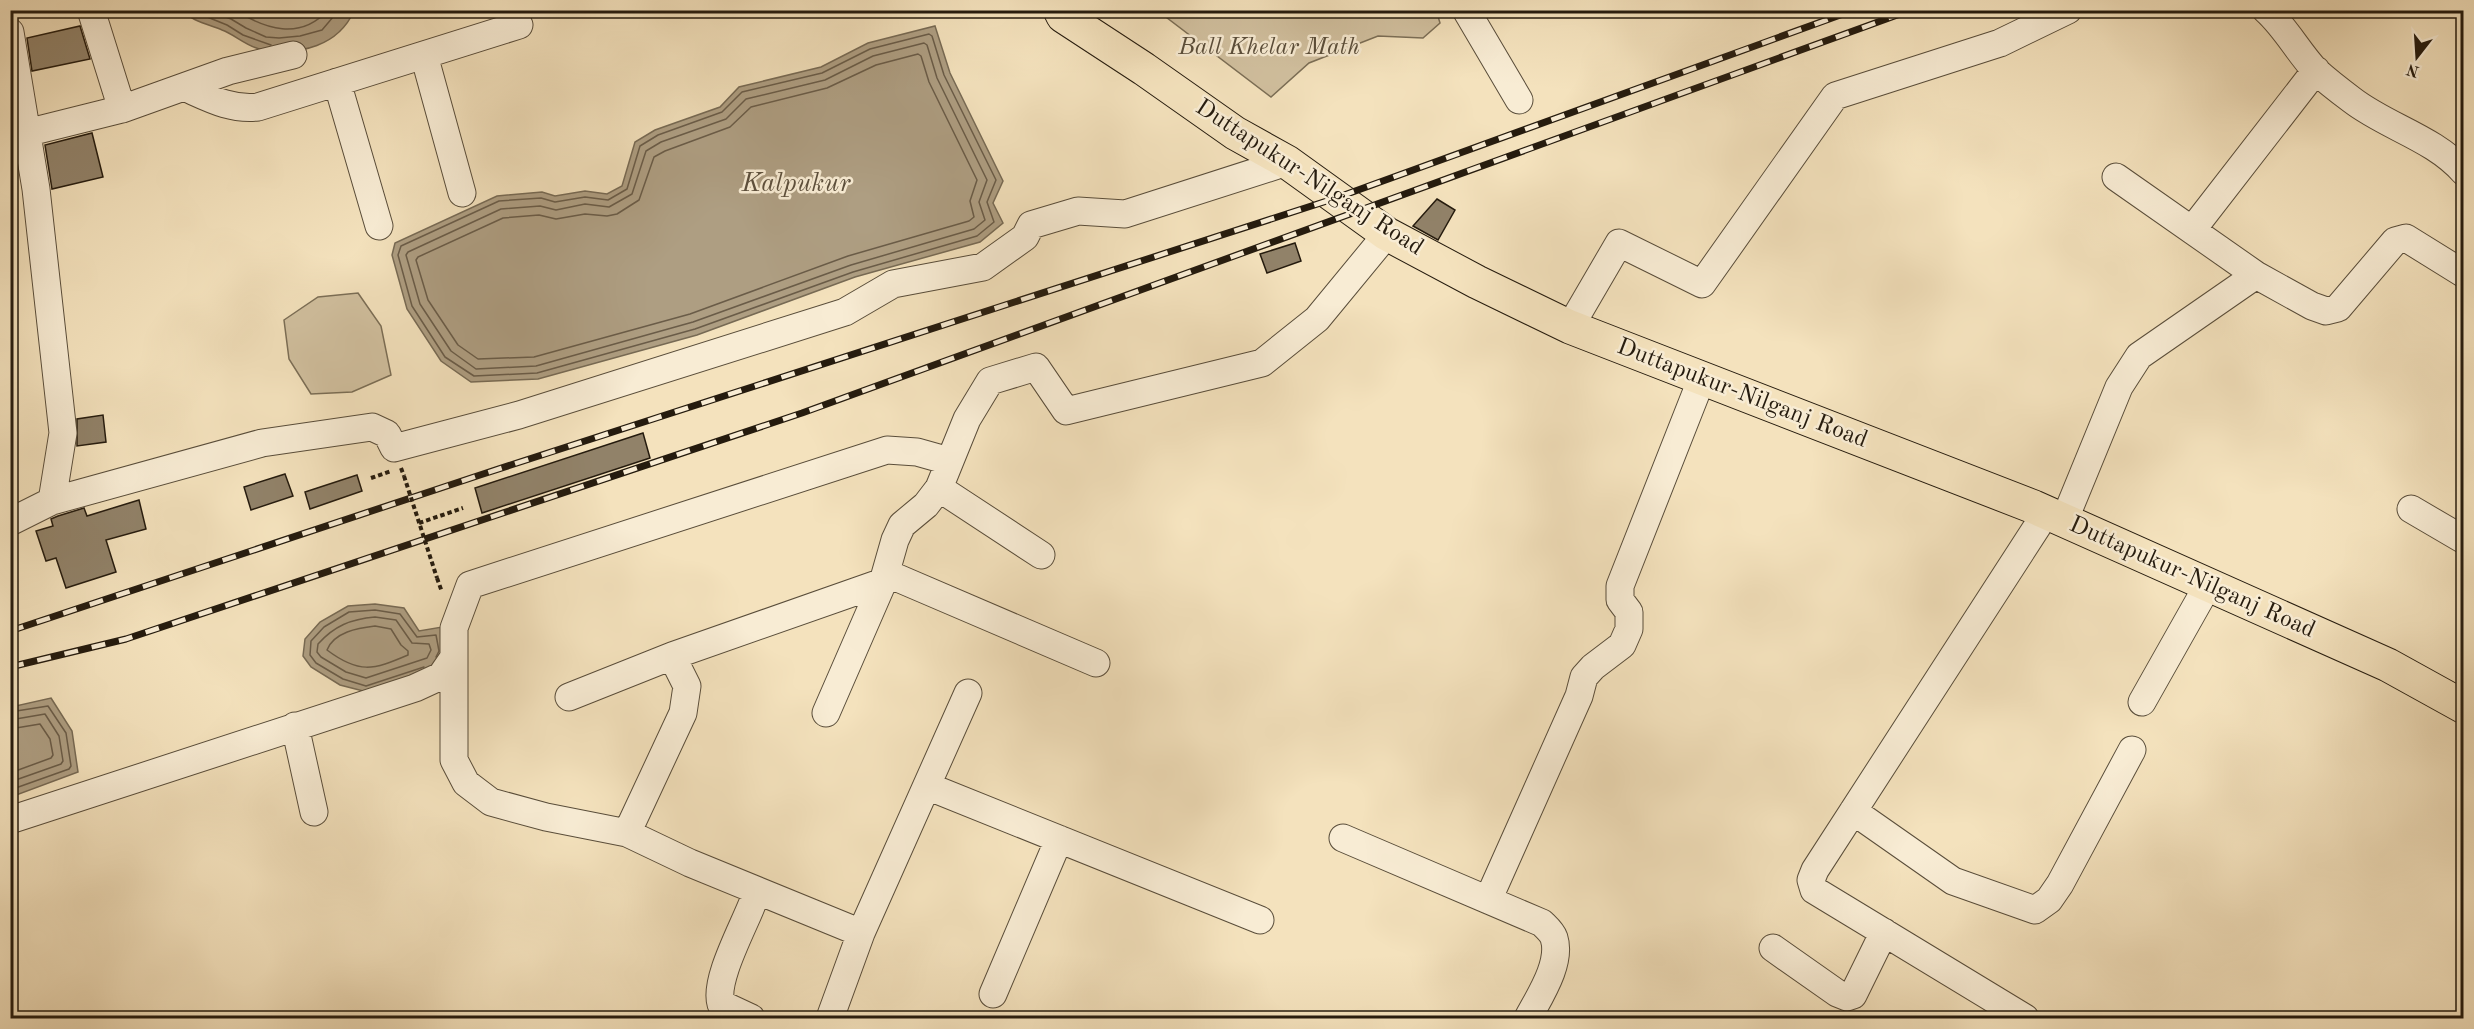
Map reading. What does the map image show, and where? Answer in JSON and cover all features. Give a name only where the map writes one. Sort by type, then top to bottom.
[{"type":"main road","name":"Duttapukur-Nilganj Road","points":[[1059,12],[1235,133],[1287,162],[1387,234],[1477,282],[1570,327],[2055,517],[2388,665],[2463,707]]},
{"type":"street","points":[[91,10],[122,109]]},
{"type":"street","points":[[1466,10],[1519,100]]},
{"type":"street","points":[[1570,327],[1619,243],[1702,284],[1835,96],[2000,43],[2068,10]]},
{"type":"street","points":[[2266,10],[2287,32],[2316,70],[2354,102],[2450,158],[2463,172]]},
{"type":"street","points":[[184,87],[224,105],[241,109],[258,107],[519,26]]},
{"type":"street","points":[[10,32],[36,189],[63,433],[26,512]]},
{"type":"street","points":[[26,133],[122,109],[228,71],[293,55]]},
{"type":"street","points":[[424,55],[462,193]]},
{"type":"street","points":[[2192,230],[2316,70]]},
{"type":"street","points":[[338,82],[379,226]]},
{"type":"street","points":[[26,512],[262,443],[372,427],[387,434],[394,448],[519,416],[845,312],[893,284],[983,267],[1025,237],[1031,225],[1078,211],[1125,214],[1287,162]]},
{"type":"street","points":[[2116,177],[2256,275],[2312,306],[2326,311],[2338,308],[2396,241],[2406,238],[2460,262]]},
{"type":"street","points":[[826,713],[885,578],[895,540],[902,525],[926,505],[939,488],[967,419],[990,381],[1036,367],[1066,411],[1262,363],[1317,319],[1387,234]]},
{"type":"street","points":[[2025,1018],[1814,890],[1811,880],[1853,811],[2055,517],[2119,387],[2139,356],[2256,275]]},
{"type":"street","points":[[1488,900],[1579,696],[1584,677],[1593,667],[1622,645],[1629,629],[1629,612],[1620,600],[1620,586],[1702,378]]},
{"type":"street","points":[[861,933],[690,863],[627,833],[491,802],[466,783],[454,760],[454,628],[470,585],[887,450],[917,452],[950,461]]},
{"type":"street","points":[[939,488],[1041,555]]},
{"type":"street","points":[[2411,509],[2463,540]]},
{"type":"street","points":[[569,697],[672,656],[885,578],[1096,663]]},
{"type":"street","points":[[2142,702],[2208,585]]},
{"type":"street","points":[[627,833],[683,713],[687,686],[672,656]]},
{"type":"street","points":[[10,820],[415,688],[441,676],[454,657]]},
{"type":"street","points":[[830,1018],[861,933],[968,693]]},
{"type":"street","points":[[295,726],[314,812]]},
{"type":"street","points":[[1853,811],[1953,881],[2035,910],[2049,900],[2060,884],[2132,750]]},
{"type":"street","points":[[927,786],[1260,920]]},
{"type":"street","points":[[993,994],[1059,838]]},
{"type":"street","points":[[1343,838],[1542,923],[1554,936],[1555,957],[1528,1018]]},
{"type":"street","points":[[751,1018],[721,1004],[718,996],[724,973],[757,891]]},
{"type":"street","points":[[1773,948],[1847,997],[1853,995],[1884,932]]},
{"type":"path","points":[[402,470],[443,595]]},
{"type":"path","points":[[371,478],[384,473]]},
{"type":"path","points":[[419,523],[463,508]]},
{"type":"green space","name":"Ball Khelar Math","points":[[1158,11],[1428,11],[1437,13],[1440,23],[1423,38],[1378,36],[1309,63],[1271,97]]},
{"type":"green space","points":[[358,293],[381,326],[391,375],[352,392],[311,394],[289,359],[284,320],[318,297]]},
{"type":"water","points":[[181,11],[354,11],[338,33],[317,46],[278,51],[253,47]]},
{"type":"water","name":"Kalpukur","points":[[935,26],[950,73],[1003,181],[993,203],[1003,223],[980,242],[855,277],[697,335],[538,379],[471,382],[441,361],[407,309],[392,255],[395,243],[497,196],[542,192],[555,196],[585,191],[607,194],[622,186],[635,142],[655,130],[720,107],[739,87],[821,67],[868,43]]},
{"type":"water","points":[[375,604],[404,608],[419,631],[442,627],[445,653],[435,670],[367,692],[340,685],[311,667],[303,656],[305,639],[320,622],[348,606]]},
{"type":"water","points":[[51,698],[72,731],[78,772],[11,797],[11,707]]},
{"type":"building","points":[[80,26],[90,59],[32,71],[27,38]]},
{"type":"building","points":[[92,133],[103,177],[52,189],[45,145]]},
{"type":"building","points":[[1437,199],[1455,210],[1438,240],[1413,226]]},
{"type":"building","points":[[1295,243],[1301,261],[1267,273],[1260,254]]},
{"type":"building","points":[[103,415],[106,442],[77,446],[77,419]]},
{"type":"building","points":[[643,433],[650,458],[482,513],[475,488]]},
{"type":"building","points":[[285,474],[293,496],[251,510],[244,487]]},
{"type":"building","points":[[357,475],[362,491],[310,509],[305,492]]},
{"type":"building","points":[[139,500],[146,529],[106,540],[116,572],[66,588],[56,558],[46,561],[36,531],[53,526],[51,519],[84,508],[87,516]]},
{"type":"railway","points":[[10,631],[480,475],[1336,198],[1854,10]]},
{"type":"railway","points":[[10,667],[126,639],[802,413],[1911,10]]}]
